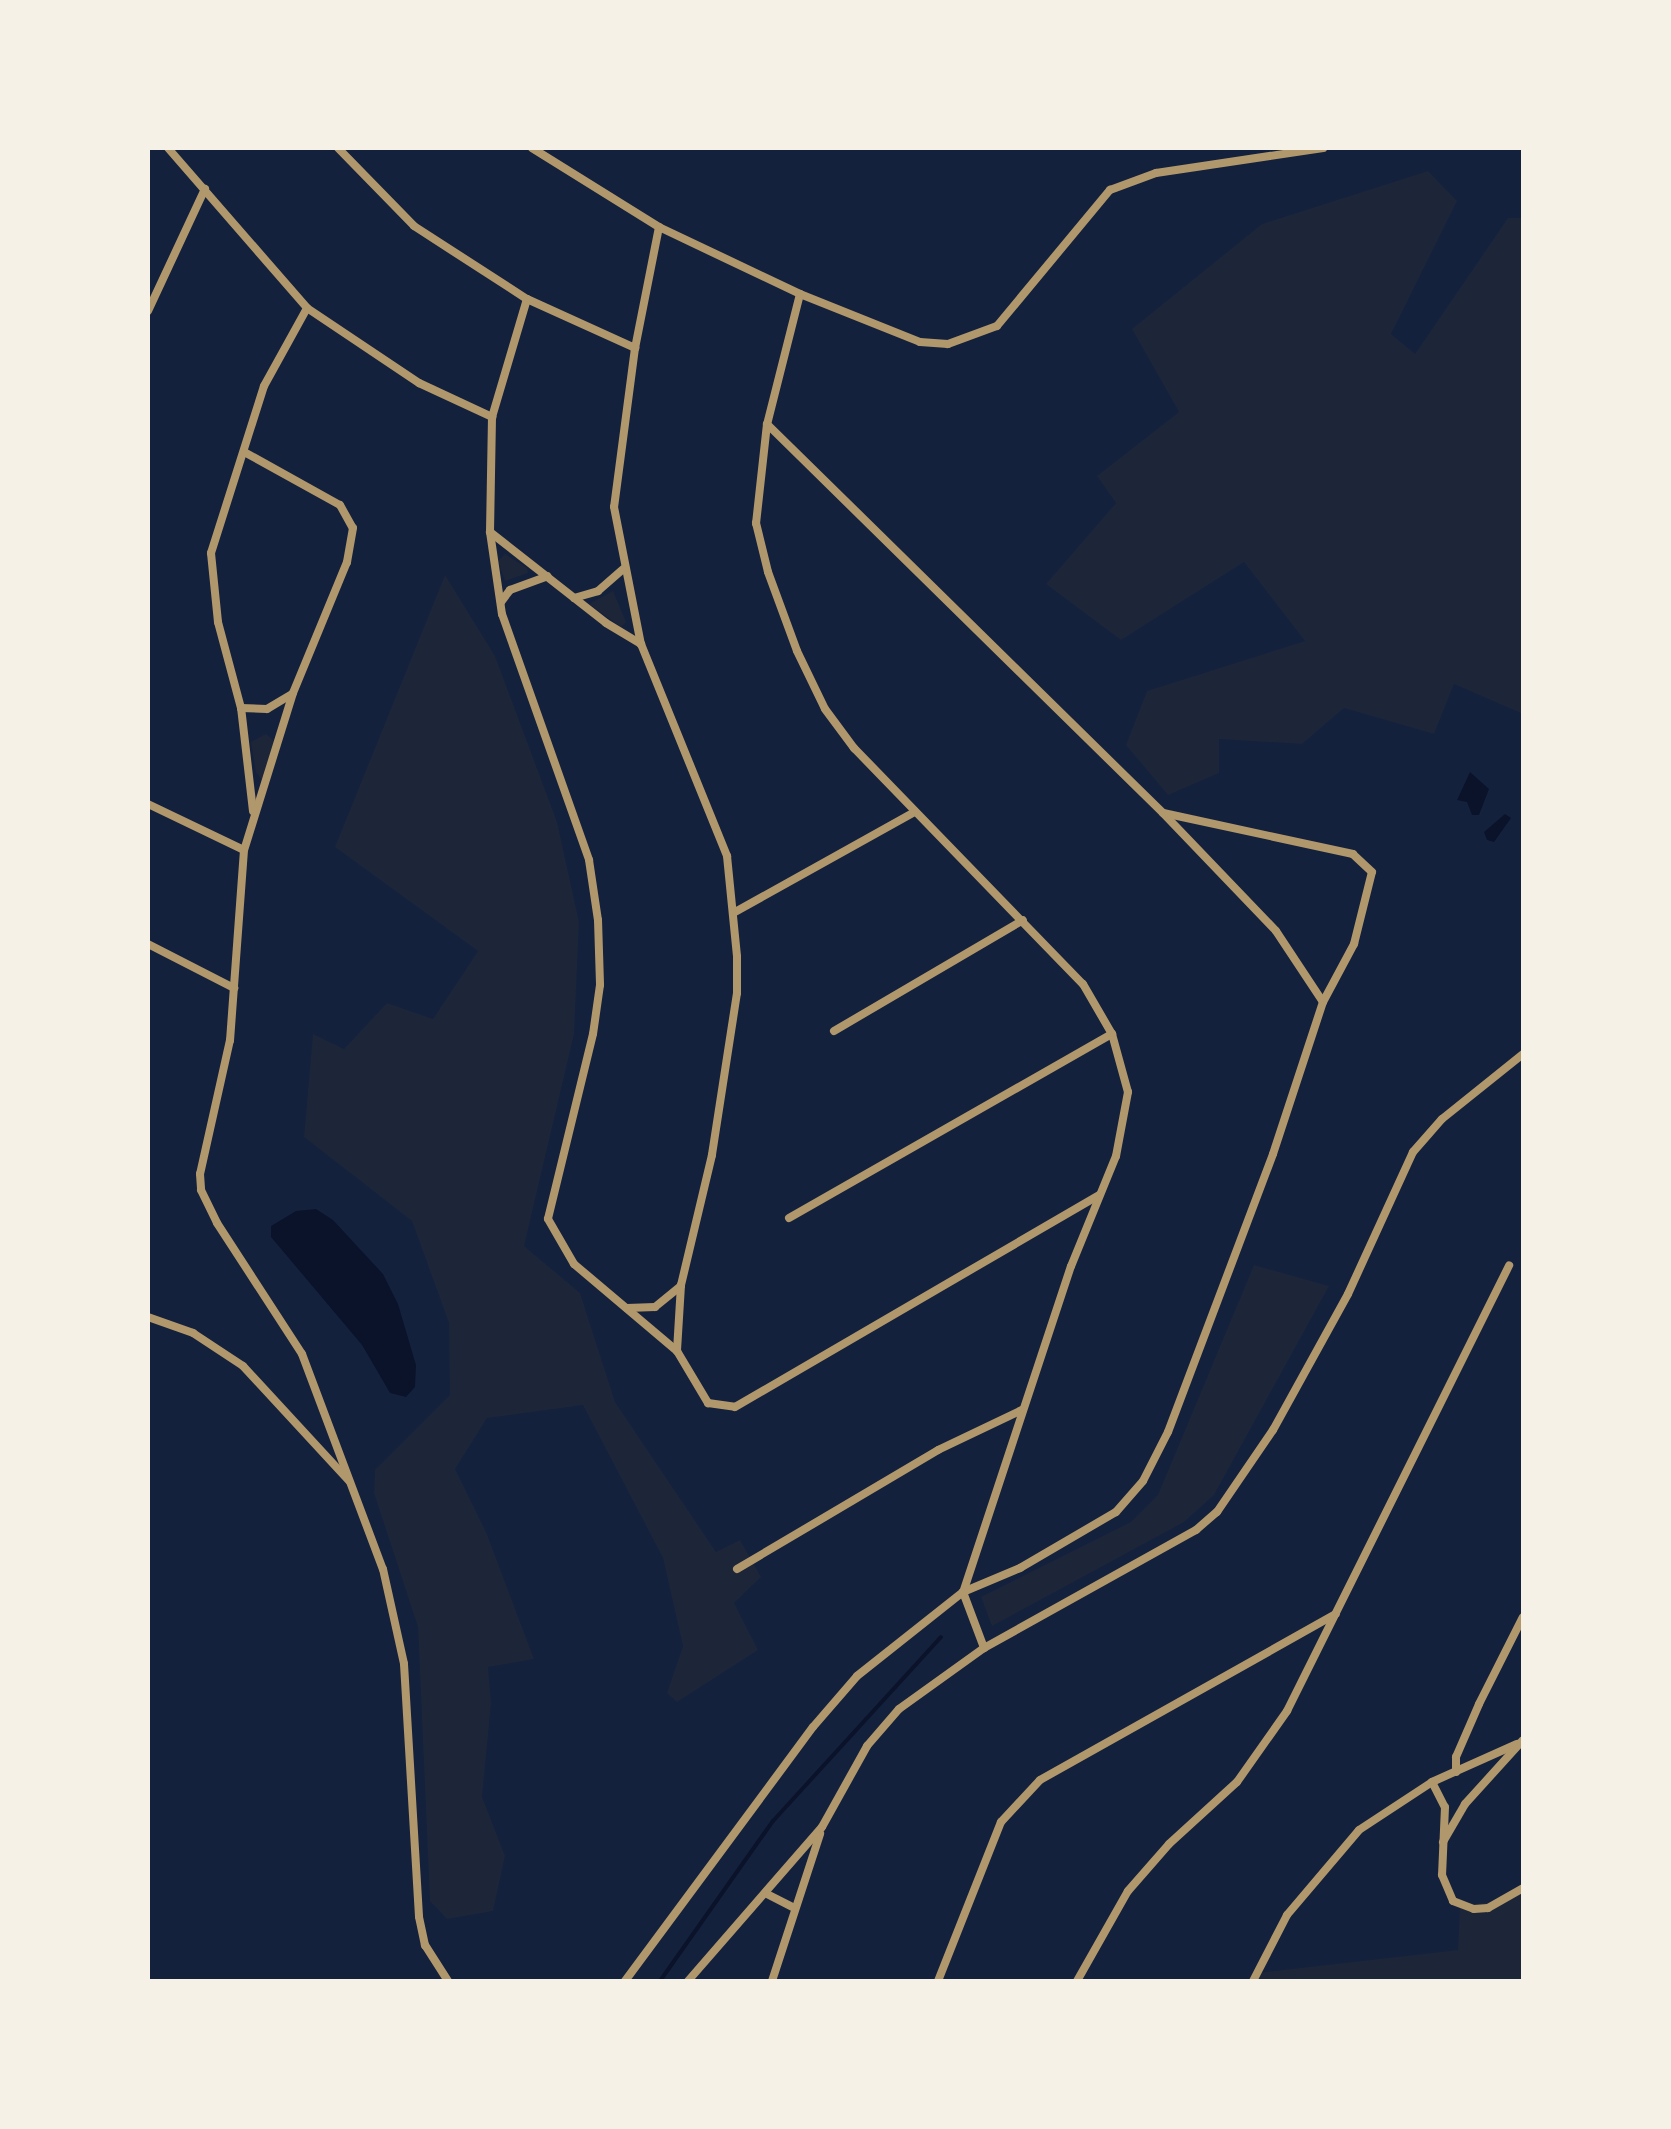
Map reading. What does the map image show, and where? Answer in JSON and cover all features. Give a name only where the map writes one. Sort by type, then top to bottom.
[{"type":"street","points":[[168,148],[307,308],[419,383],[492,417]]},
{"type":"street","points":[[338,148],[414,226],[527,299],[635,348]]},
{"type":"street","points":[[532,148],[659,227],[800,294],[920,342],[966,340],[983,335],[1012,311],[1076,224],[1110,190],[1156,173],[1323,148]]},
{"type":"street","points":[[148,311],[205,189]]},
{"type":"street","points":[[659,227],[635,348],[614,507],[623,569],[641,644],[723,844],[735,912],[737,993],[712,1155],[681,1285],[677,1351]]},
{"type":"street","points":[[800,294],[767,424],[756,523],[788,628],[825,709],[915,812],[1083,984],[1112,1034],[1128,1092],[1116,1156],[1099,1195],[1022,1410],[963,1592],[984,1648]]},
{"type":"street","points":[[527,299],[492,417],[490,532],[500,602],[589,860],[598,920],[600,985],[593,1034],[548,1219],[574,1264],[677,1351],[708,1403],[728,1408],[743,1404],[1099,1195]]},
{"type":"street","points":[[253,813],[241,708],[218,622],[211,553],[246,453],[264,386],[307,308]]},
{"type":"street","points":[[767,424],[1163,813],[1276,931],[1323,1002]]},
{"type":"street","points":[[246,453],[340,505],[352,521],[347,562],[293,693],[253,813],[244,850],[230,1040],[200,1174],[201,1190],[217,1223],[295,1341],[331,1421],[398,1626],[419,1917],[432,1961],[448,1981]]},
{"type":"street","points":[[490,532],[574,598],[641,644]]},
{"type":"street","points":[[574,598],[598,591],[623,569]]},
{"type":"street","points":[[500,602],[516,586],[548,576]]},
{"type":"street","points":[[241,708],[267,709],[293,693]]},
{"type":"street","points":[[148,804],[244,850]]},
{"type":"street","points":[[735,912],[915,812]]},
{"type":"street","points":[[625,1981],[832,1703],[884,1650],[963,1592],[1096,1527],[1143,1481],[1168,1432],[1228,1277],[1323,1002],[1354,944],[1366,908],[1372,872],[1365,860],[1300,840],[1163,813]]},
{"type":"street","points":[[834,1031],[1023,920]]},
{"type":"street","points":[[148,944],[234,988]]},
{"type":"street","points":[[789,1218],[1112,1034]]},
{"type":"street","points":[[772,1981],[792,1907],[822,1827],[838,1793],[884,1725],[927,1685],[984,1648],[1196,1530],[1217,1512],[1273,1430],[1348,1294],[1413,1152],[1442,1119],[1523,1054]]},
{"type":"street","points":[[1077,1981],[1128,1891],[1264,1748],[1336,1614],[1382,1511],[1509,1265]]},
{"type":"street","points":[[627,1308],[655,1307],[681,1285]]},
{"type":"street","points":[[148,1317],[193,1333],[243,1366],[352,1485]]},
{"type":"street","points":[[737,1569],[938,1450],[1022,1410]]},
{"type":"street","points":[[938,1981],[1001,1822],[1040,1780],[1336,1614]]},
{"type":"street","points":[[1456,1772],[1456,1757],[1523,1617]]},
{"type":"street","points":[[1253,1981],[1275,1933],[1327,1865],[1359,1830],[1432,1782],[1520,1742]]},
{"type":"street","points":[[1441,1846],[1465,1804],[1520,1742]]},
{"type":"street","points":[[1432,1782],[1445,1807],[1441,1846],[1442,1883],[1460,1906],[1488,1908],[1523,1888]]},
{"type":"street","points":[[688,1981],[822,1827]]},
{"type":"street","points":[[765,1893],[792,1907]]},
{"type":"shaded area","points":[[1428,171],[1457,201],[1391,334],[1415,354],[1508,218],[1523,218],[1523,714],[1454,684],[1434,734],[1344,708],[1302,744],[1219,739],[1219,773],[1168,795],[1126,745],[1147,691],[1305,641],[1244,562],[1121,640],[1046,584],[1116,503],[1097,476],[1179,412],[1132,329],[1262,224]]},
{"type":"shaded area","points":[[505,554],[527,568],[528,573],[505,581],[498,561]]},
{"type":"shaded area","points":[[445,575],[495,656],[557,822],[579,922],[574,1034],[524,1246],[580,1293],[615,1402],[716,1552],[740,1540],[761,1577],[734,1603],[758,1650],[677,1702],[667,1693],[683,1646],[663,1558],[583,1405],[487,1418],[455,1469],[486,1532],[534,1659],[488,1667],[491,1703],[482,1797],[505,1856],[493,1911],[447,1919],[430,1901],[418,1627],[374,1493],[375,1470],[450,1395],[449,1323],[412,1221],[304,1137],[313,1034],[344,1049],[387,1003],[433,1019],[478,951],[335,847]]},
{"type":"shaded area","points":[[613,591],[626,622],[621,627],[589,604]]},
{"type":"shaded area","points":[[266,734],[281,747],[265,784],[256,772],[251,742]]},
{"type":"shaded area","points":[[1470,772],[1489,789],[1479,815],[1472,815],[1467,802],[1457,800]]},
{"type":"shaded area","points":[[1505,814],[1511,818],[1494,842],[1487,840],[1484,832]]},
{"type":"shaded area","points":[[316,1209],[333,1220],[383,1274],[398,1304],[416,1365],[415,1387],[406,1397],[390,1393],[362,1345],[271,1237],[271,1226],[296,1211]]},
{"type":"shaded area","points":[[1254,1265],[1329,1286],[1214,1495],[1184,1522],[992,1626],[981,1597],[1131,1522],[1158,1495]]},
{"type":"shaded area","points":[[1523,1888],[1523,1981],[1254,1981],[1256,1973],[1458,1950],[1460,1906],[1505,1900]]},
{"type":"waterway","points":[[660,1981],[773,1821],[941,1637]]}]
